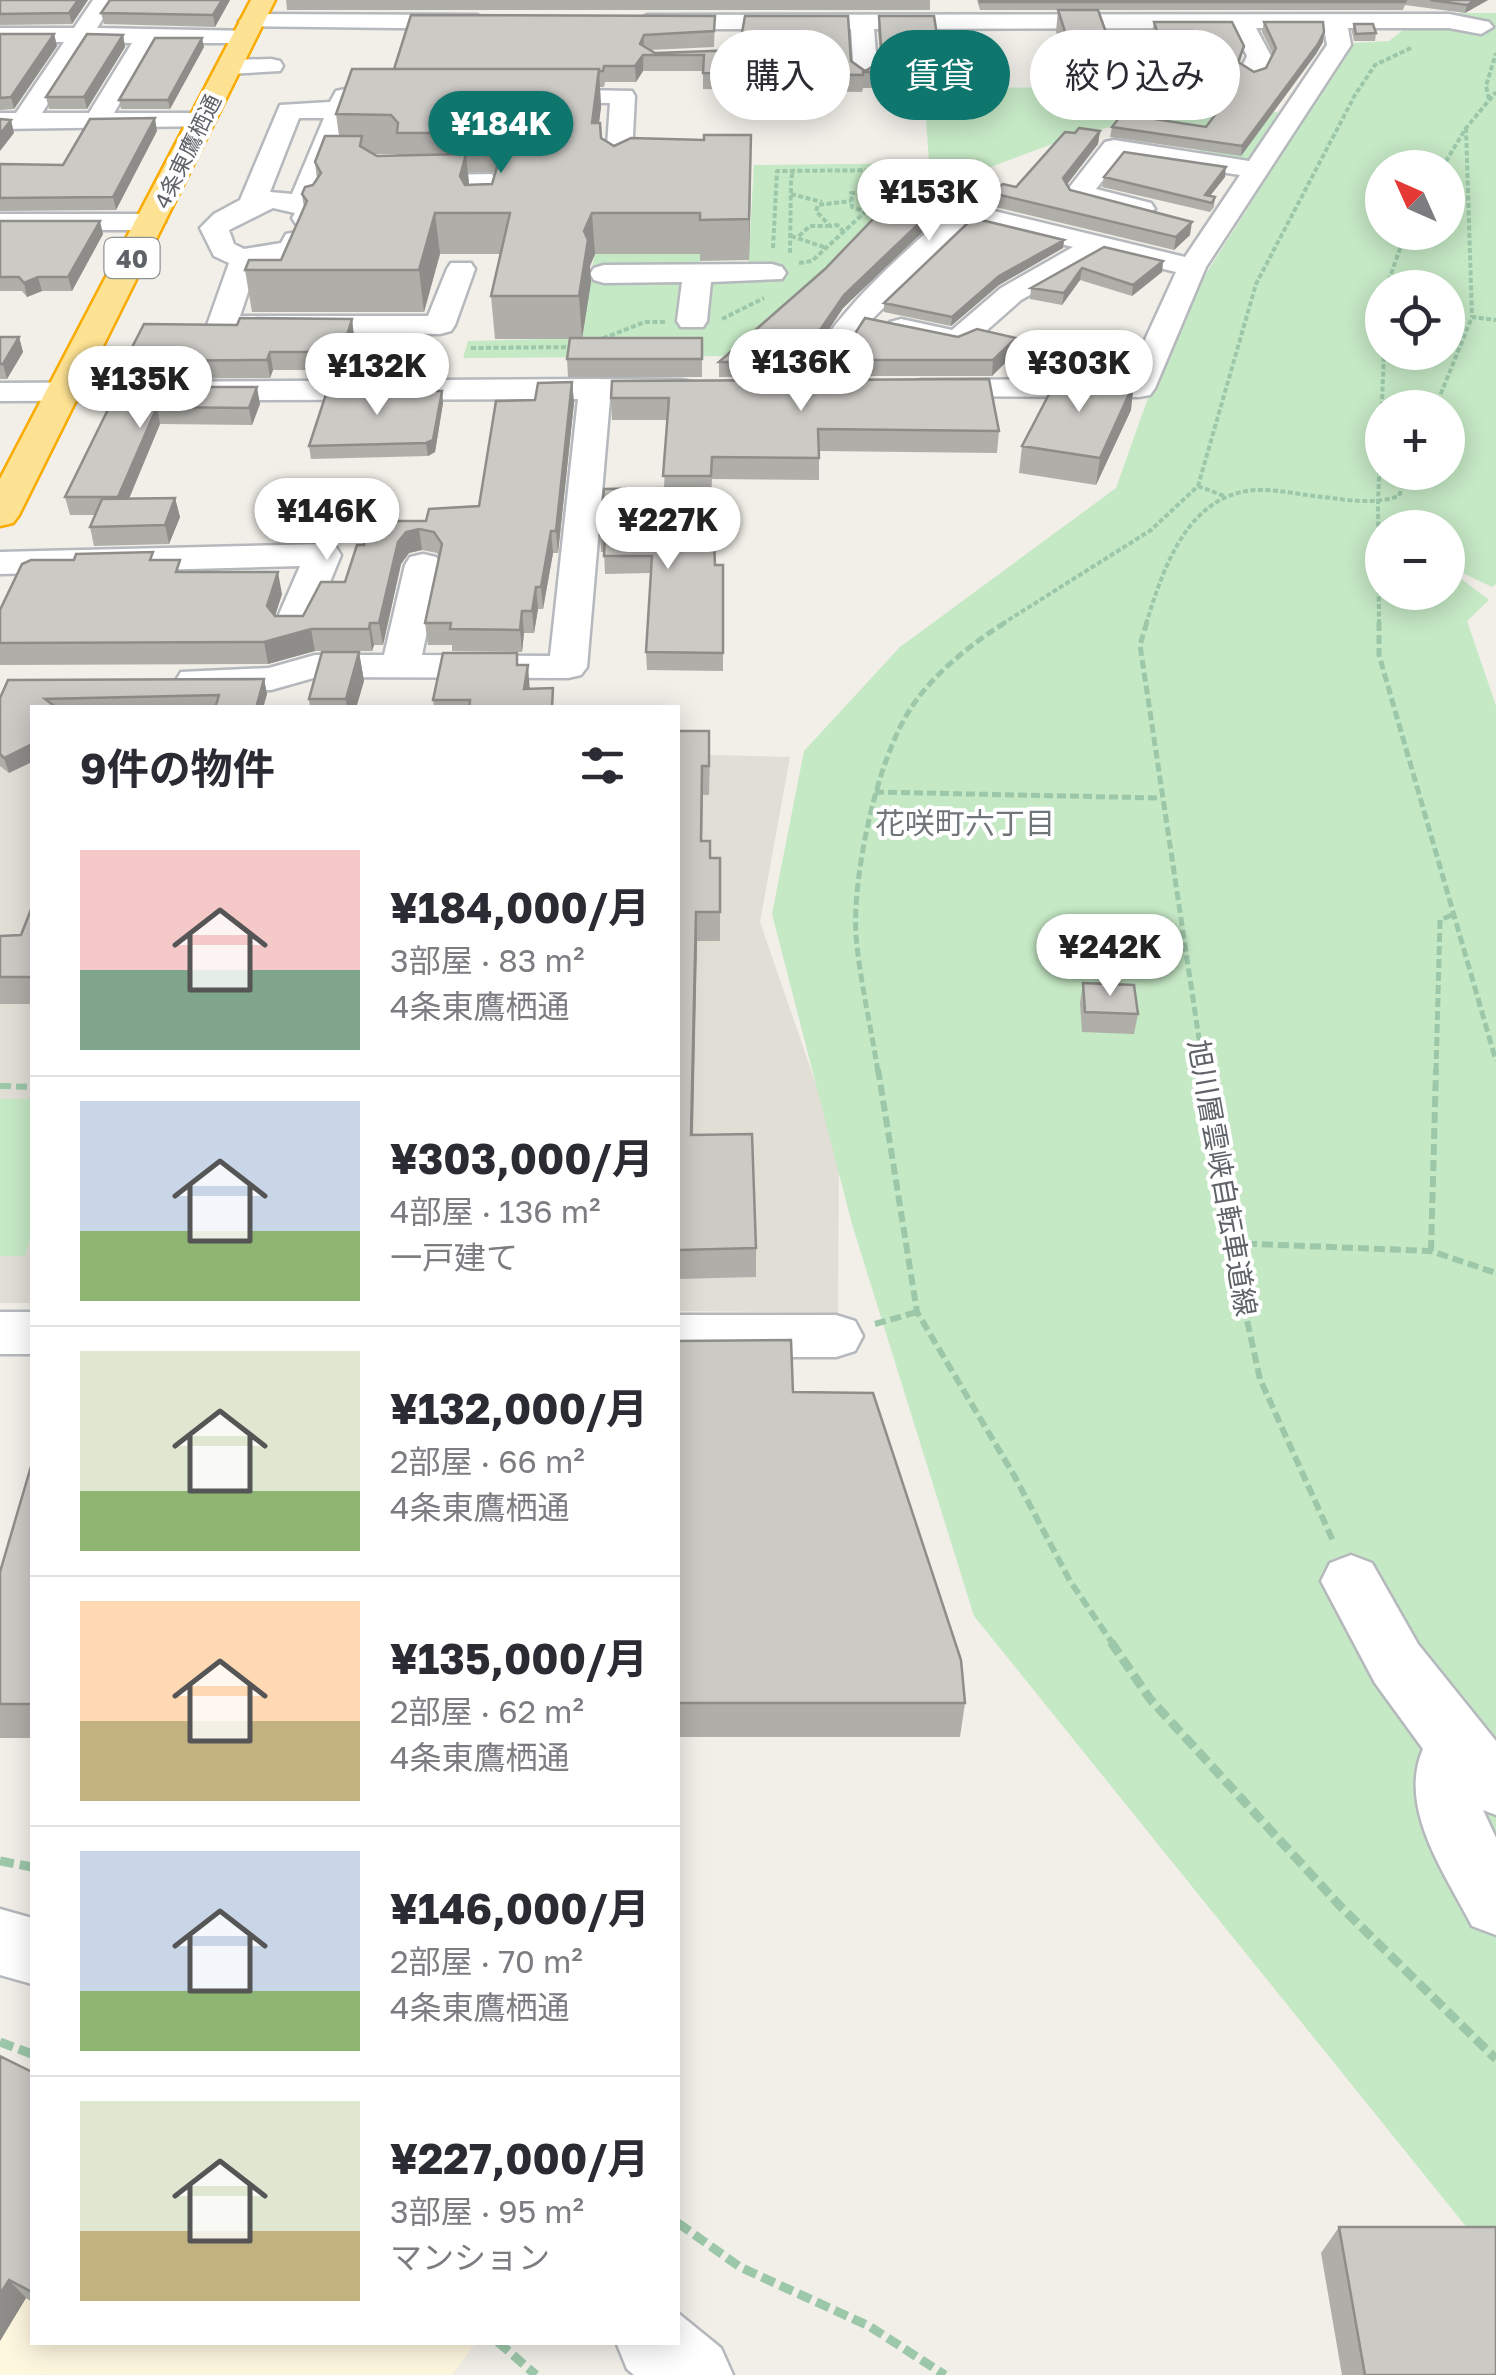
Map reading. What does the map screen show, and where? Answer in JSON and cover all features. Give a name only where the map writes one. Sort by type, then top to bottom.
[{"type":"highway","name":"4条東鷹栖通","points":[[0,515],[244,35]]},
{"type":"street","points":[[12,121],[104,0]]},
{"type":"street","points":[[1061,22],[1082,0]]},
{"type":"street","points":[[1366,0],[1380,21]]},
{"type":"street","points":[[1405,21],[1443,0]]},
{"type":"street","points":[[0,35],[244,35],[390,11],[493,22]]},
{"type":"street","points":[[642,14],[726,21],[1061,22],[1149,11],[1186,11],[1335,22],[1449,21],[1482,26]]},
{"type":"street","points":[[1244,14],[1259,56],[1252,71]]},
{"type":"street","points":[[862,22],[866,77]]},
{"type":"street","points":[[886,389],[1139,388],[1192,268],[1339,45],[1335,22]]},
{"type":"street","points":[[244,35],[282,50],[286,38]]},
{"type":"street","points":[[244,35],[271,66]]},
{"type":"street","points":[[98,121],[148,36]]},
{"type":"street","points":[[206,322],[258,289],[299,227],[316,164],[344,96],[424,96]]},
{"type":"street","points":[[504,96],[624,96],[618,174]]},
{"type":"street","points":[[222,252],[237,208],[253,202],[289,110],[339,110]]},
{"type":"street","points":[[12,121],[202,121]]},
{"type":"street","points":[[1219,230],[1079,193],[1114,148],[1258,170]]},
{"type":"street","points":[[316,164],[352,164]]},
{"type":"street","points":[[387,164],[382,184],[491,182],[482,217]]},
{"type":"street","points":[[253,202],[299,227]]},
{"type":"street","points":[[811,390],[821,361],[856,319],[965,212],[1192,268]]},
{"type":"street","points":[[0,222],[150,225],[222,252],[258,289]]},
{"type":"street","points":[[222,252],[299,227]]},
{"type":"street","points":[[856,319],[958,340],[1011,294],[1098,244]]},
{"type":"street","points":[[206,322],[440,325],[461,268]]},
{"type":"street","points":[[604,274],[772,274]]},
{"type":"street","points":[[692,322],[697,274]]},
{"type":"street","points":[[206,322],[209,352],[323,352]]},
{"type":"street","points":[[0,392],[62,391],[200,378],[294,404],[596,388],[713,389]]},
{"type":"street","points":[[155,680],[271,679],[314,666],[568,667],[596,388]]},
{"type":"street","points":[[772,390],[848,390]]},
{"type":"street","points":[[0,563],[324,555],[292,626]]},
{"type":"street","points":[[400,668],[423,564]]},
{"type":"street","points":[[0,1333],[30,1333]]},
{"type":"street","points":[[680,1336],[836,1336]]},
{"type":"street","points":[[1352,1580],[1401,1673],[1477,1766],[1445,1772],[1454,1816],[1496,1903]]},
{"type":"street","points":[[0,1942],[30,1950]]},
{"type":"street","points":[[658,2345],[694,2375]]},
{"type":"path","points":[[1482,26],[1383,60],[1354,95],[1256,284],[1198,486],[1151,530],[995,630],[950,665],[910,709],[875,792],[861,858],[856,934],[917,1312],[1015,1477],[1070,1581],[1150,1699],[1342,1908],[1496,2059]]},
{"type":"path","points":[[1489,99],[1486,86],[1496,53]]},
{"type":"path","points":[[1453,150],[1496,92]]},
{"type":"path","points":[[1442,390],[1472,317],[1466,128]]},
{"type":"path","points":[[792,174],[896,174],[896,182],[886,190],[851,193],[852,207],[865,212],[812,262],[788,263],[794,236],[791,181],[792,174]]},
{"type":"path","points":[[776,181],[791,181]]},
{"type":"path","points":[[791,194],[828,204]]},
{"type":"path","points":[[830,226],[816,211],[818,205],[852,201]]},
{"type":"path","points":[[794,236],[810,226],[830,226],[844,232]]},
{"type":"path","points":[[794,236],[827,248]]},
{"type":"path","points":[[1472,317],[1496,320]]},
{"type":"path","points":[[1383,370],[1378,503],[1379,655],[1496,1061]]},
{"type":"path","points":[[1198,486],[1224,496],[1258,490],[1378,503],[1398,496],[1400,490]]},
{"type":"path","name":"旭川層雲峡自転車道線","points":[[1224,496],[1203,512],[1184,537],[1152,599],[1140,645],[1230,1244],[1260,1378],[1352,1580]]},
{"type":"path","points":[[875,792],[1161,798]]},
{"type":"path","points":[[1430,1251],[1440,920],[1452,915]]},
{"type":"path","points":[[0,1086],[30,1087]]},
{"type":"path","points":[[1230,1244],[1430,1251],[1496,1273]]},
{"type":"path","points":[[0,1861],[30,1867]]},
{"type":"path","points":[[0,2042],[30,2053]]},
{"type":"path","points":[[680,2223],[740,2268],[869,2326],[946,2375]]},
{"type":"path","points":[[501,2345],[536,2375]]},
{"type":"shaded area","points":[[0,738],[30,739],[30,1303],[0,1303]]},
{"type":"shaded area","points":[[680,754],[790,757],[760,922],[839,1151],[838,1313],[680,1311]]},
{"type":"shaded area","points":[[0,2055],[30,2069],[30,2345],[474,2345],[452,2375],[0,2375]]},
{"type":"green space","points":[[1424,13],[1496,13],[1496,584],[1492,587],[1465,574],[1465,510],[1365,510],[1365,610],[1465,610],[1465,582],[1489,600],[1467,621],[1496,706],[1496,2254],[1464,2224],[974,1616],[852,1224],[772,914],[804,751],[900,647],[1116,488],[1149,395],[1198,286],[1353,43],[1389,41]]},
{"type":"green space","points":[[1030,87],[1030,120],[1136,120],[1068,138],[907,198],[739,356],[463,358],[468,341],[582,338],[595,249],[702,238],[700,269],[748,269],[754,165],[929,163],[926,120],[1010,120],[1010,88]]},
{"type":"green space","points":[[1240,91],[1246,91],[1242,108],[1282,113],[1249,162],[1194,157],[1205,143],[1136,120],[1240,120]]},
{"type":"green space","points":[[0,1099],[30,1099],[30,1238],[25,1256],[0,1256]]},
{"type":"building","points":[[0,0],[78,0],[69,13],[0,14]]},
{"type":"building","points":[[110,0],[222,0],[213,15],[101,13]]},
{"type":"building","points":[[980,0],[1406,0],[980,2]]},
{"type":"building","points":[[1430,0],[1476,0],[1467,5]]},
{"type":"building","points":[[1058,10],[1098,10],[1105,30],[1064,30]]},
{"type":"building","points":[[411,15],[715,16],[714,30],[644,35],[640,44],[655,53],[710,51],[710,73],[703,73],[704,55],[643,55],[635,66],[604,66],[603,71],[394,69]]},
{"type":"building","points":[[745,16],[848,16],[849,30],[743,30]]},
{"type":"building","points":[[879,16],[934,16],[936,30],[880,30]]},
{"type":"building","points":[[1154,22],[1232,22],[1236,30],[1157,30]]},
{"type":"building","points":[[1264,22],[1323,22],[1324,32],[1318,44],[1242,146],[1112,127],[1117,120],[1161,120],[1206,127],[1211,120],[1240,120],[1240,63],[1254,72],[1266,68],[1276,48]]},
{"type":"building","points":[[1354,24],[1373,24],[1376,33],[1356,34]]},
{"type":"building","points":[[0,34],[54,34],[11,97],[0,98]]},
{"type":"building","points":[[87,34],[123,35],[84,97],[46,97]]},
{"type":"building","points":[[155,38],[202,38],[168,100],[119,100]]},
{"type":"building","points":[[850,46],[851,61],[865,71],[870,68],[863,75],[850,75]]},
{"type":"building","points":[[352,69],[599,69],[592,123],[600,123],[601,138],[614,146],[631,138],[704,140],[704,135],[751,135],[749,219],[700,220],[700,213],[592,213],[584,231],[588,240],[579,296],[491,296],[510,213],[435,213],[419,270],[245,270],[249,260],[281,260],[307,201],[302,194],[305,187],[313,185],[321,173],[315,162],[325,136],[362,136],[360,146],[377,156],[466,154],[460,176],[465,185],[492,184],[504,143],[497,133],[397,133],[398,123],[391,115],[336,114]]},
{"type":"building","points":[[155,118],[113,197],[0,198],[0,164],[63,165],[90,119]]},
{"type":"building","points":[[0,119],[11,120],[0,134]]},
{"type":"building","points":[[1079,128],[1100,131],[1063,178],[1070,190],[1192,222],[1176,237],[967,187],[955,189],[844,295],[798,362],[719,362],[825,269],[902,189],[940,173],[999,187],[1016,187],[1065,132],[1075,133]]},
{"type":"building","points":[[1124,152],[1226,167],[1205,195],[1215,197],[1212,203],[1104,177]]},
{"type":"building","points":[[973,218],[1064,240],[999,276],[952,317],[884,303]]},
{"type":"building","points":[[0,221],[100,221],[68,277],[38,277],[24,283],[19,277],[0,277]]},
{"type":"building","points":[[1104,247],[1163,261],[1133,285],[1082,268],[1064,293],[1031,288]]},
{"type":"building","points":[[240,318],[352,319],[342,352],[270,352],[267,360],[133,361],[136,355],[128,355],[144,324],[237,325]]},
{"type":"building","points":[[865,318],[958,337],[977,329],[1016,338],[993,360],[838,360]]},
{"type":"building","points":[[0,337],[19,337],[3,364],[0,364]]},
{"type":"building","points":[[570,338],[702,338],[702,359],[567,359]]},
{"type":"building","points":[[1060,373],[1134,383],[1100,458],[1022,446]]},
{"type":"building","points":[[989,379],[999,431],[818,429],[819,458],[712,457],[711,476],[663,476],[669,398],[611,398],[612,381]]},
{"type":"building","points":[[572,382],[556,531],[551,531],[541,587],[536,587],[532,611],[522,611],[520,630],[450,629],[451,623],[425,623],[442,544],[434,532],[419,529],[406,532],[398,542],[379,623],[370,623],[369,629],[311,629],[264,642],[0,643],[0,610],[22,564],[31,560],[74,560],[76,554],[153,552],[150,560],[180,560],[176,572],[278,572],[267,606],[275,616],[303,616],[321,582],[345,582],[357,545],[364,545],[369,521],[426,521],[429,509],[479,506],[496,401],[535,400],[538,383]]},
{"type":"building","points":[[119,387],[257,387],[249,408],[157,407],[118,497],[65,497]]},
{"type":"building","points":[[327,391],[442,391],[433,440],[309,446]]},
{"type":"building","points":[[671,488],[670,543],[714,542],[715,565],[723,565],[723,653],[646,652],[652,556],[604,556],[605,534],[600,535],[604,489]]},
{"type":"building","points":[[175,498],[165,525],[90,527],[102,499]]},
{"type":"building","points":[[322,652],[359,652],[346,699],[309,699]]},
{"type":"building","points":[[443,653],[517,653],[517,665],[528,665],[524,689],[553,688],[552,705],[469,705],[470,700],[433,700]]},
{"type":"building","points":[[264,679],[257,705],[216,705],[219,695],[45,699],[53,705],[30,705],[30,745],[4,758],[0,754],[0,698],[8,680]]},
{"type":"building","points":[[680,731],[709,731],[709,766],[702,766],[701,841],[710,841],[710,858],[720,858],[720,912],[696,912],[691,1135],[752,1134],[756,1248],[680,1250]]},
{"type":"building","points":[[30,912],[30,977],[0,977],[0,936],[21,935]]},
{"type":"building","points":[[1083,983],[1134,985],[1138,1014],[1085,1012]]},
{"type":"building","points":[[791,1340],[793,1392],[873,1393],[961,1660],[965,1703],[680,1703],[680,1341]]},
{"type":"building","points":[[30,1470],[30,1704],[0,1704],[0,1572]]},
{"type":"building","points":[[0,2056],[30,2071],[30,2291],[9,2280],[0,2294]]},
{"type":"building","points":[[1339,2227],[1496,2227],[1496,2375],[1365,2375]]},
{"type":"district","name":"花咲町六丁目","points":[[965,823]]}]
